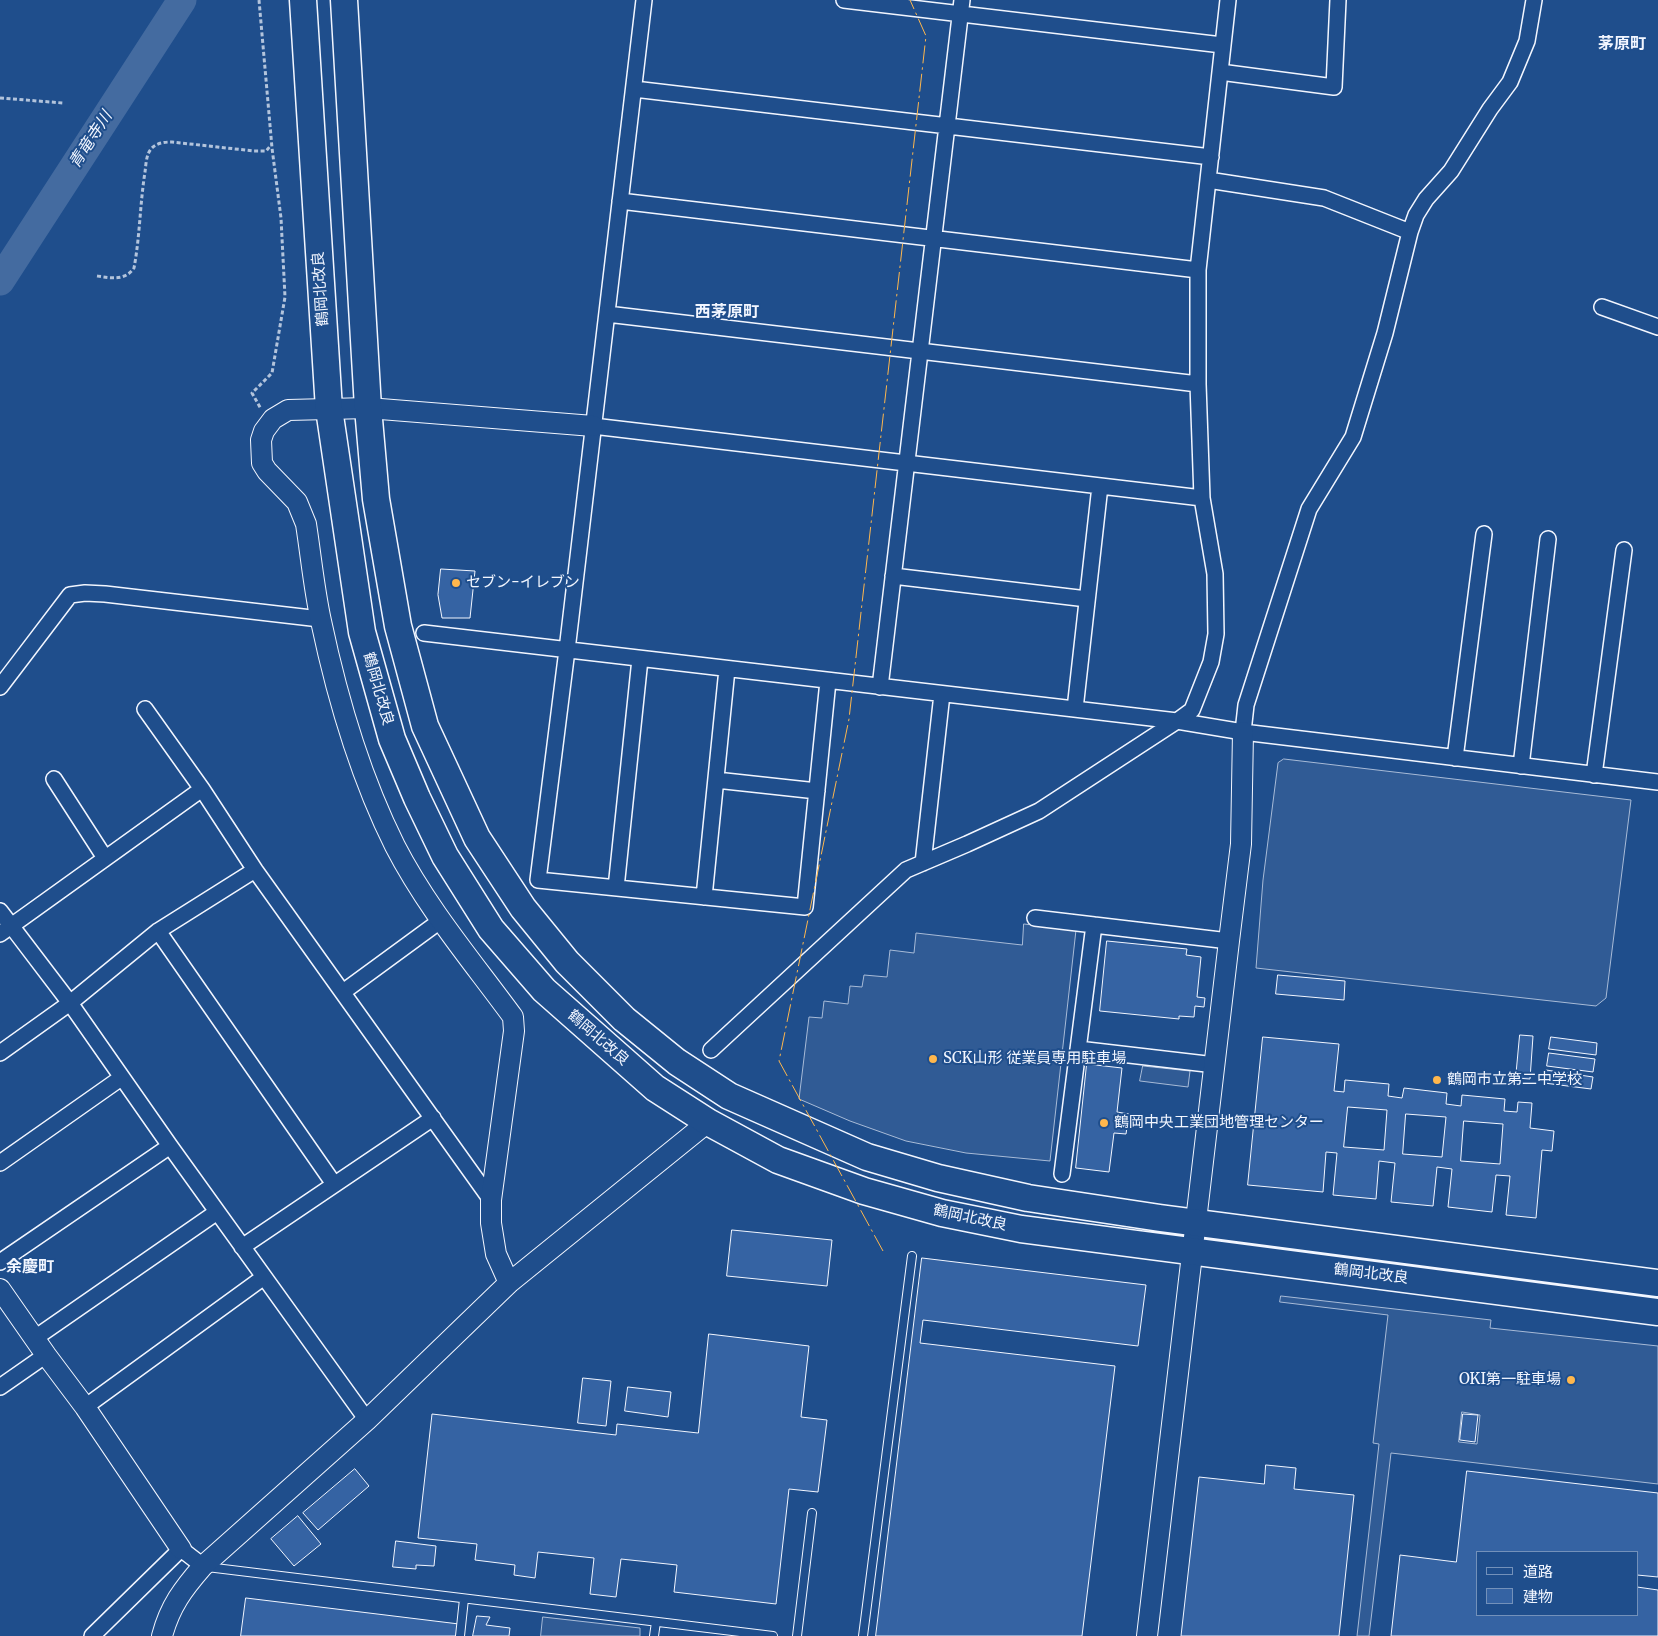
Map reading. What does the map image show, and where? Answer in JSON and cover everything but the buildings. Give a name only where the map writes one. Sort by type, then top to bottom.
[{"type":"highway","name":"鶴岡北改良","points":[[303,0],[328,409],[362,632],[392,739],[417,798],[445,856],[491,929],[544,990],[655,1088],[708,1122],[778,1160],[864,1191],[942,1213],[1021,1230],[1658,1312]]},
{"type":"highway","name":"鶴岡北改良","points":[[344,0],[368,408],[376,498],[398,626],[425,726],[477,838],[523,908],[567,962],[624,1019],[677,1062],[729,1096],[867,1157],[938,1178],[1028,1198],[1196,1223],[1658,1283]]},
{"type":"street","points":[[644,0],[538,880],[805,908],[828,681]]},
{"type":"street","points":[[844,0],[961,7],[1222,45]]},
{"type":"street","points":[[711,1050],[906,870],[1039,811],[1192,710],[1211,662],[1216,634],[1215,574],[1202,498],[1198,384],[1198,270],[1228,0]]},
{"type":"street","points":[[1220,72],[1334,87],[1338,0]]},
{"type":"street","points":[[1147,1636],[1241,844],[1243,732],[1246,705],[1309,510],[1353,438],[1385,333],[1416,215],[1426,199],[1451,171],[1490,109],[1510,82],[1526,41],[1534,0]]},
{"type":"street","points":[[880,687],[961,7]]},
{"type":"street","points":[[634,89],[1210,157]]},
{"type":"street","points":[[1208,180],[1324,198],[1410,232]]},
{"type":"street","points":[[620,201],[1198,270]]},
{"type":"street","points":[[1602,307],[1658,328]]},
{"type":"street","points":[[607,314],[1198,384]]},
{"type":"street","points":[[509,1283],[496,1254],[491,1223],[491,1200],[514,1031],[513,1017],[440,921],[395,846],[372,792],[346,722],[320,620],[306,524],[302,513],[290,494],[267,472],[262,463],[261,440],[269,423],[276,416],[288,410],[368,408],[593,426],[1202,498]]},
{"type":"street","points":[[1075,709],[1100,486]]},
{"type":"street","points":[[1455,758],[1484,534]]},
{"type":"street","points":[[1521,766],[1548,539]]},
{"type":"street","points":[[1594,775],[1624,550]]},
{"type":"street","points":[[893,576],[1087,599]]},
{"type":"street","points":[[0,687],[70,595],[85,593],[105,594],[320,620]]},
{"type":"street","points":[[424,633],[1177,721],[1243,732],[1658,782]]},
{"type":"street","points":[[616,888],[640,659]]},
{"type":"street","points":[[704,897],[727,669]]},
{"type":"street","points":[[923,863],[942,694]]},
{"type":"street","points":[[145,709],[202,789],[255,870],[491,1200]]},
{"type":"street","points":[[54,779],[105,858]]},
{"type":"street","points":[[716,780],[817,790]]},
{"type":"street","points":[[6,930],[202,789]]},
{"type":"street","points":[[0,1053],[70,1003],[158,931],[255,870]]},
{"type":"street","points":[[0,911],[6,930],[70,1003],[217,1212],[367,1420]]},
{"type":"street","points":[[1035,918],[1229,941]]},
{"type":"street","points":[[343,992],[440,921]]},
{"type":"street","points":[[1062,1174],[1094,925]]},
{"type":"street","points":[[158,931],[334,1184]]},
{"type":"street","points":[[1078,1049],[1215,1065]]},
{"type":"street","points":[[0,1163],[122,1078]]},
{"type":"street","points":[[242,1247],[433,1118]]},
{"type":"street","points":[[162,1636],[173,1605],[185,1586],[203,1566],[367,1420],[509,1283],[708,1122]]},
{"type":"street","points":[[0,1262],[170,1146]]},
{"type":"street","points":[[35,1338],[217,1212]]},
{"type":"street","points":[[85,1407],[264,1276]]},
{"type":"street","points":[[0,1289],[85,1407],[181,1549],[203,1566]]},
{"type":"street","points":[[0,1387],[46,1355]]},
{"type":"street","points":[[92,1636],[181,1549]]},
{"type":"lane","points":[[863,1636],[912,1256]]},
{"type":"lane","points":[[796,1636],[812,1513]]},
{"type":"lane","points":[[203,1566],[772,1636]]},
{"type":"lane","points":[[460,1636],[464,1599]]},
{"type":"lane","points":[[654,1636],[656,1622]]},
{"type":"path","points":[[259,0],[281,218],[285,297],[272,373],[252,393],[269,423]]},
{"type":"path","points":[[0,98],[63,103]]},
{"type":"path","points":[[97,276],[125,277],[134,268],[144,175],[150,150],[155,146],[162,142],[172,142],[266,151],[272,143]]},
{"type":"shaded area","points":[[1284,759],[1631,800],[1606,998],[1596,1006],[1256,968],[1263,880],[1278,763]]},
{"type":"shaded area","name":"SCK山形 従業員専用駐車場","points":[[1024,924],[1076,930],[1050,1161],[966,1153],[906,1141],[850,1121],[799,1099],[809,1017],[822,1018],[824,1001],[848,1004],[850,986],[862,987],[864,975],[887,977],[890,950],[914,953],[916,933],[1022,945]]},
{"type":"shaded area","points":[[1143,1066],[1190,1071],[1188,1087],[1140,1081]]},
{"type":"shaded area","points":[[1281,1296],[1491,1320],[1490,1328],[1658,1346],[1658,1484],[1391,1453],[1369,1636],[1357,1636],[1379,1444],[1373,1443],[1388,1315],[1280,1302]],"holes":[[[1462,1412],[1480,1415],[1477,1444],[1459,1442]]]},
{"type":"shaded area","points":[[543,1617],[640,1628],[640,1636],[541,1636]]},
{"type":"waterway","name":"青竜寺川","points":[[0,281],[182,0]]},
{"type":"power","points":[[883,1251],[779,1061],[849,719],[926,36],[910,0]]},
{"type":"place","name":"セブン-イレブン","points":[[456,583]]},
{"type":"place","name":"SCK山形 従業員専用駐車場","points":[[933,1059]]},
{"type":"place","name":"鶴岡市立第二中学校","points":[[1437,1080]]},
{"type":"place","name":"鶴岡中央工業団地管理センター","points":[[1104,1123]]},
{"type":"place","name":"OKI第一駐車場","points":[[1571,1380]]},
{"type":"district","name":"茅原町","points":[[1622,44]]},
{"type":"district","name":"西茅原町","points":[[727,312]]},
{"type":"district","name":"余慶町","points":[[30,1267]]}]
